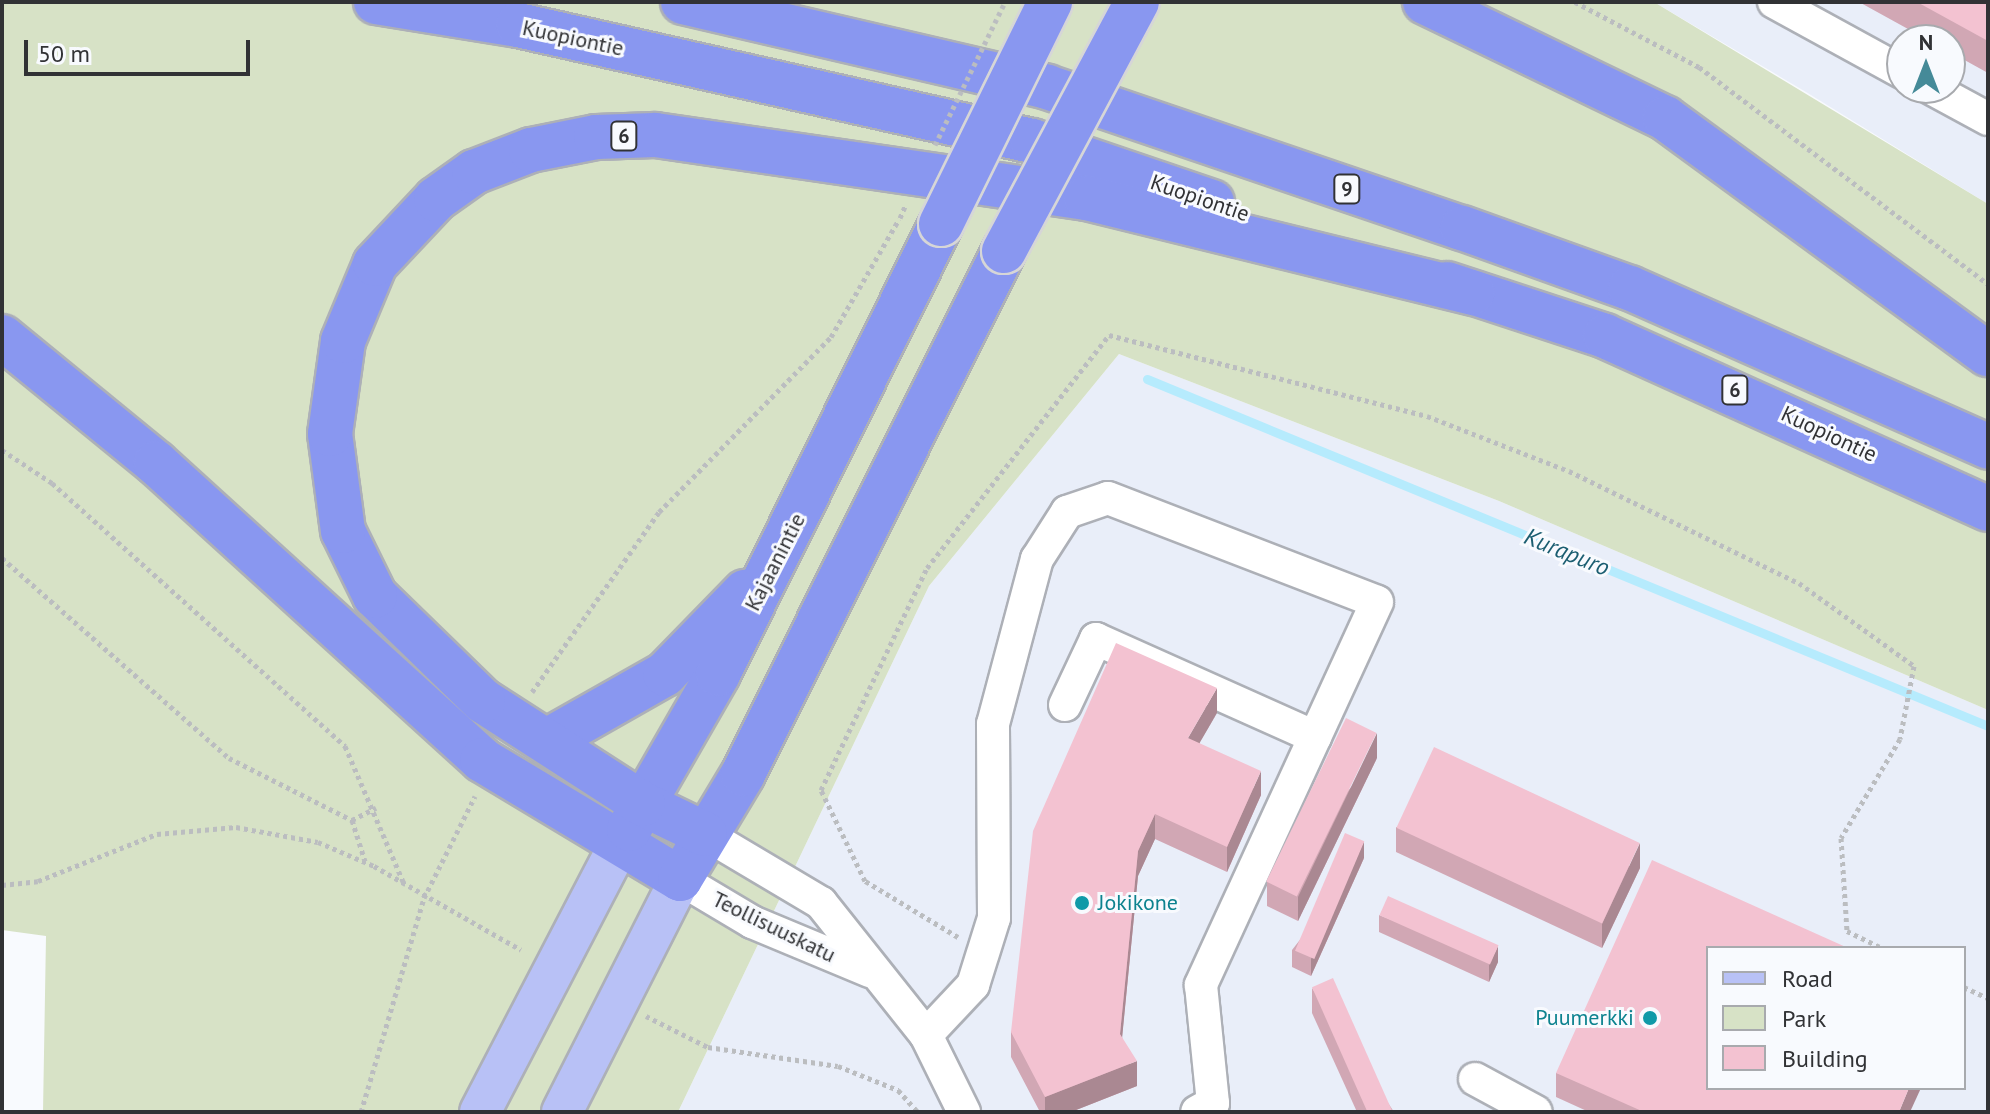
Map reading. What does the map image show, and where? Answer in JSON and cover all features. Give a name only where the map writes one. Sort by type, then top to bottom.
[{"type":"highway","name":"Kuopiontie","points":[[376,2],[518,25],[1032,141],[1473,293],[1729,388],[1988,509]]},
{"type":"highway","name":"9","points":[[683,2],[1047,87],[1432,217],[1644,294],[1988,447]]},
{"type":"highway","name":"Kajaanintie","points":[[618,847],[776,560],[920,221],[1050,2]]},
{"type":"highway","points":[[2,337],[156,463],[311,612],[482,760],[618,847],[680,879],[743,774],[1004,251],[1137,2]]},
{"type":"highway","points":[[1425,2],[1665,118],[1988,354]]},
{"type":"highway","name":"6","points":[[643,804],[483,701],[407,634],[366,584],[343,531],[335,489],[335,395],[358,299],[399,232],[474,172],[596,137],[716,141],[1086,198],[1473,293]]},
{"type":"highway","points":[[547,741],[665,674],[776,560]]},
{"type":"highway","points":[[643,804],[705,834]]},
{"type":"main road","name":"Kajaanintie","points":[[480,1112],[618,847]]},
{"type":"main road","points":[[562,1112],[680,879]]},
{"type":"street","points":[[1774,2],[1886,63]]},
{"type":"street","points":[[1960,104],[1988,119]]},
{"type":"street","points":[[926,1035],[973,985],[994,918],[993,724],[1037,559],[1067,512],[1108,498],[1377,602],[1201,985],[1210,1109]]},
{"type":"street","points":[[1065,705],[1096,639],[1315,737]]},
{"type":"street","name":"Teollisuuskatu","points":[[705,834],[821,903],[870,971],[926,1035],[964,1112]]},
{"type":"street","name":"Teollisuuskatu","points":[[680,879],[752,922],[870,971]]},
{"type":"street","points":[[1475,1079],[1536,1112]]},
{"type":"path","points":[[933,151],[1005,2]]},
{"type":"path","points":[[1575,2],[1699,67],[1988,284]]},
{"type":"path","points":[[530,695],[659,512],[831,337],[920,221],[913,191]]},
{"type":"path","points":[[983,953],[865,881],[821,790],[927,568],[1109,335],[1427,416],[1569,471],[1799,583],[1914,666],[1900,739],[1841,838],[1847,931],[1878,946]]},
{"type":"path","points":[[2,450],[52,483],[345,746],[376,808],[405,886]]},
{"type":"path","points":[[2,558],[229,758],[352,820],[366,862]]},
{"type":"path","points":[[361,1112],[424,898],[478,791]]},
{"type":"path","points":[[352,820],[376,808]]},
{"type":"path","points":[[2,885],[38,881],[157,834],[236,827],[318,842],[366,862],[424,898],[521,950]]},
{"type":"path","points":[[1966,988],[1988,998]]},
{"type":"path","points":[[641,1014],[708,1047],[838,1066],[898,1090],[918,1112]]},
{"type":"shaded area","points":[[1654,2],[1988,2],[1988,204],[1806,92]]},
{"type":"shaded area","points":[[1119,354],[1499,501],[1988,710],[1988,1112],[678,1112],[929,586]]},
{"type":"green space","points":[[2,2],[1654,2],[1988,204],[1988,710],[1499,501],[1119,354],[929,586],[678,1112],[43,1112],[46,936],[2,930]]},
{"type":"building","points":[[1917,2],[1988,2],[1988,41],[1966,29],[1966,24],[1957,24]]},
{"type":"building","name":"Jokikone","points":[[1116,643],[1217,688],[1188,738],[1261,771],[1227,847],[1155,814],[1138,851],[1120,1034],[1137,1061],[1045,1097],[1011,1032],[1033,831]]},
{"type":"building","points":[[1346,718],[1377,733],[1297,896],[1266,882]]},
{"type":"building","name":"Puumerkki","points":[[1434,747],[1640,843],[1602,924],[1396,828]]},
{"type":"building","points":[[1345,833],[1364,841],[1314,959],[1295,951]]},
{"type":"building","name":"Puumerkki","points":[[1652,860],[1844,946],[1706,946],[1706,1090],[1908,1090],[1899,1112],[1644,1112],[1556,1073]]},
{"type":"building","points":[[1388,896],[1499,945],[1490,964],[1379,915]]},
{"type":"building","points":[[1333,978],[1393,1112],[1367,1112],[1312,987]]},
{"type":"waterway","name":"Kurapuro","points":[[1147,379],[1988,726]]},
{"type":"place","name":"Jokikone","points":[[1082,903]]},
{"type":"place","name":"Puumerkki","points":[[1650,1018]]}]
